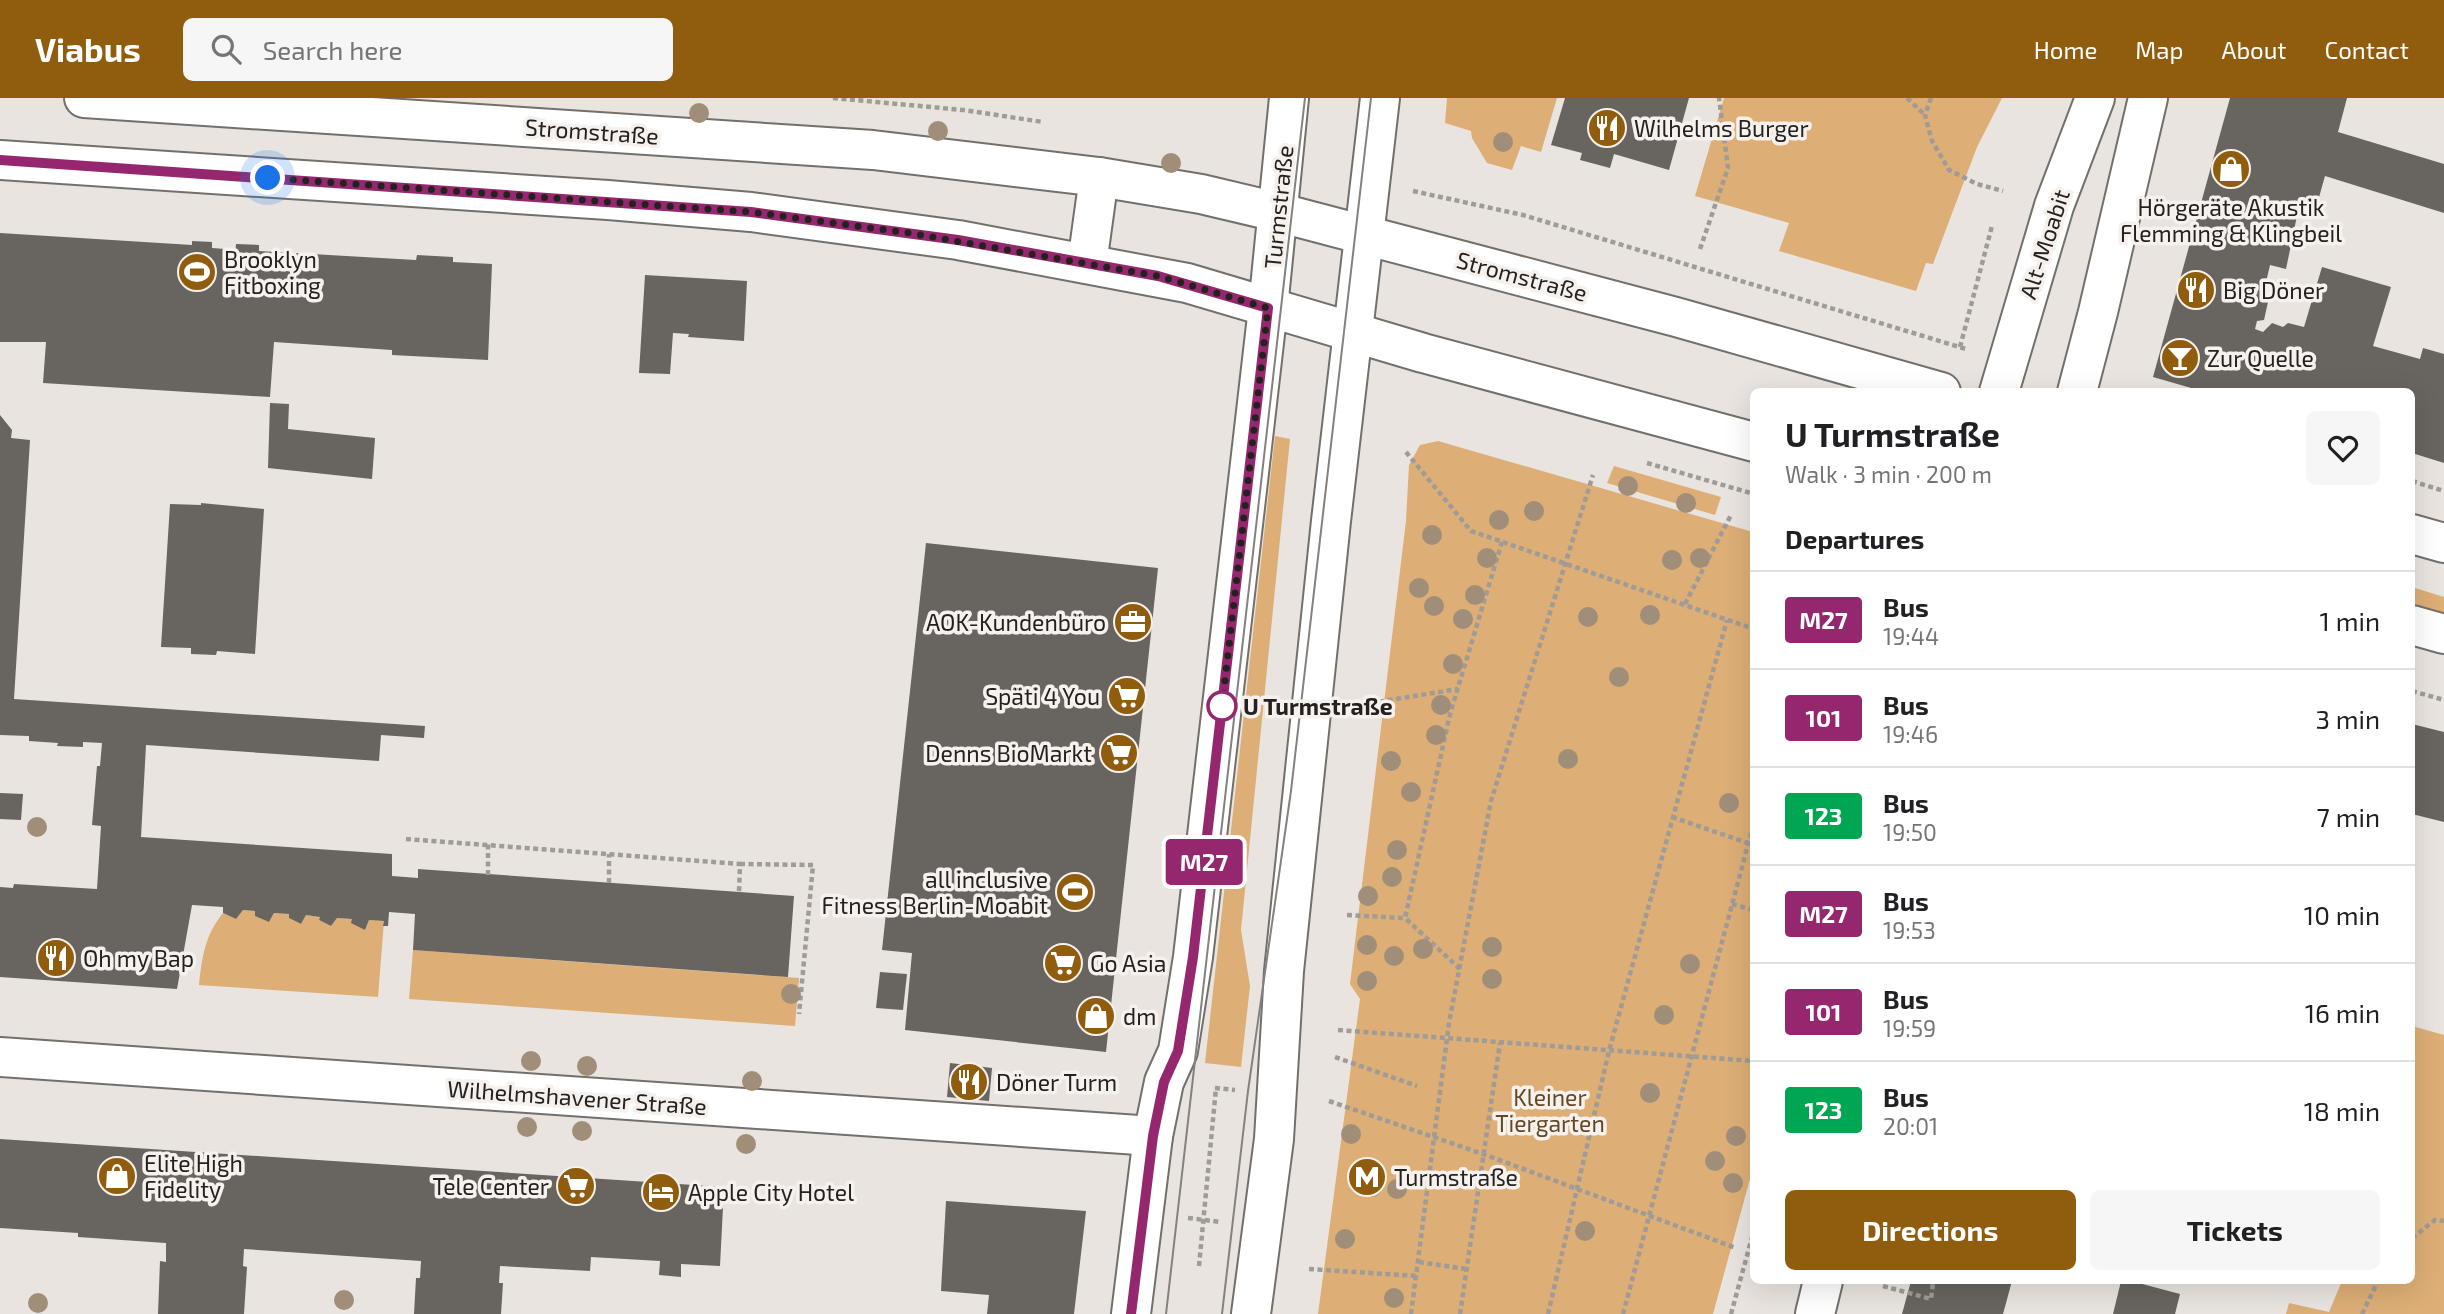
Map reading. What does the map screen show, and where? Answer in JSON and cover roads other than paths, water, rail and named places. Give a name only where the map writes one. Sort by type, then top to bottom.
[{"type":"main road","name":"Stromstraße","points":[[84,98],[873,150],[1099,177],[1201,194],[1365,234],[1689,321],[1949,375]]},
{"type":"main road","name":"Turmstraße","points":[[1131,1314],[1153,1136],[1164,1082],[1178,1051],[1193,957],[1268,308],[1289,98]]},
{"type":"main road","points":[[1251,1314],[1274,1139],[1284,971],[1380,98]]},
{"type":"main road","name":"Alt-Moabit","points":[[2000,388],[2054,206],[2095,98]]},
{"type":"main road","points":[[2078,388],[2148,98]]},
{"type":"main road","points":[[0,160],[751,212],[958,240],[1178,281],[1750,441]]},
{"type":"main road","points":[[1087,264],[1099,177]]},
{"type":"main road","points":[[2415,535],[2444,543]]},
{"type":"main road","points":[[2415,626],[2444,634]]},
{"type":"main road","name":"Wilhelmshavener Straße","points":[[0,1057],[1153,1136]]},
{"type":"main road","points":[[1815,1314],[1823,1284]]},
{"type":"tram line","points":[[1166,1314],[1305,98]]},
{"type":"tram line","points":[[1222,1314],[1248,1091],[1291,791],[1371,98]]},
{"type":"place","name":"Wilhelms Burger","points":[[1607,128]]},
{"type":"place","name":"Hörgeräte Akustik Flemming & Klingbeil","points":[[2231,169]]},
{"type":"place","name":"Brooklyn Fitboxing","points":[[197,272]]},
{"type":"place","name":"Big Döner","points":[[2196,290]]},
{"type":"place","name":"Zur Quelle","points":[[2180,358]]},
{"type":"place","name":"AOK-Kundenbüro","points":[[1133,622]]},
{"type":"place","name":"Späti 4 You","points":[[1127,696]]},
{"type":"place","name":"U Turmstraße","points":[[1222,706]]},
{"type":"place","name":"Denns BioMarkt","points":[[1119,753]]},
{"type":"place","name":"all inclusive Fitness Berlin-Moabit","points":[[1075,892]]},
{"type":"place","name":"Oh my Bap","points":[[56,958]]},
{"type":"place","name":"Go Asia","points":[[1063,963]]},
{"type":"place","name":"dm","points":[[1096,1016]]},
{"type":"place","name":"Döner Turm","points":[[969,1082]]},
{"type":"place","name":"Elite High Fidelity","points":[[117,1176]]},
{"type":"place","name":"Turmstraße","points":[[1367,1177]]},
{"type":"place","name":"Tele Center","points":[[576,1186]]},
{"type":"place","name":"Apple City Hotel","points":[[661,1192]]},
{"type":"park label","name":"Kleiner Tiergarten","points":[[1550,1110]]}]
